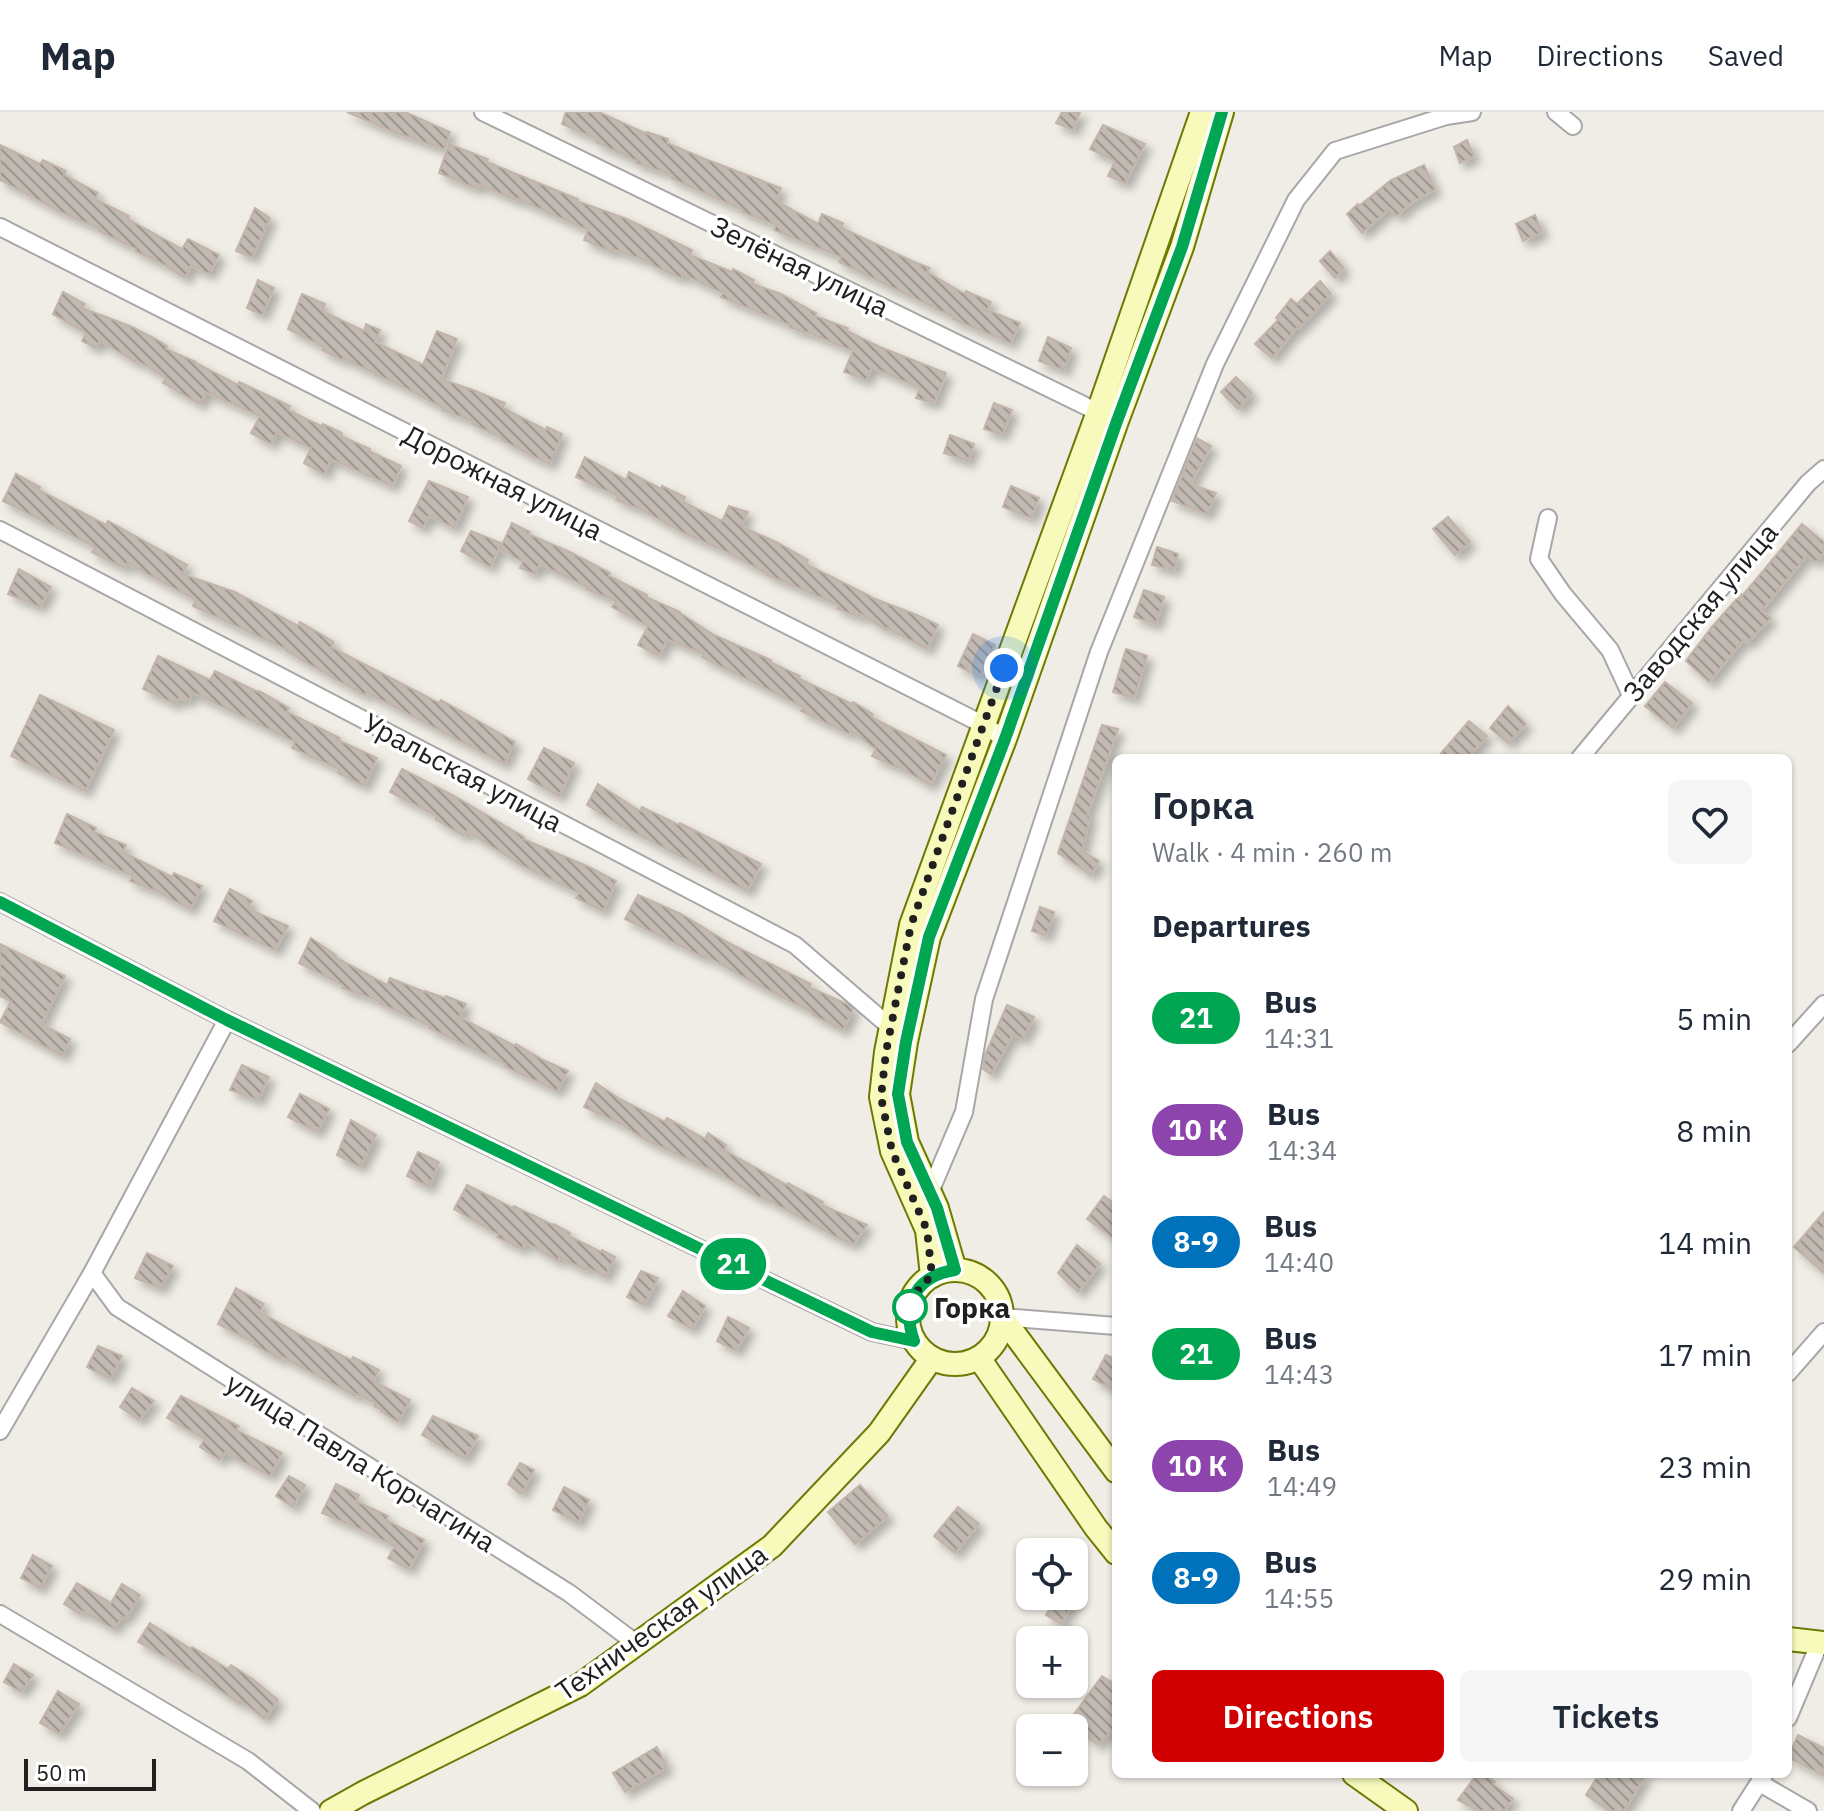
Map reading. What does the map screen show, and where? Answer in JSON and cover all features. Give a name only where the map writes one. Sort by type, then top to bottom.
[{"type":"main road","points":[[932,1276],[927,1230],[892,1151],[881,1097],[886,1052],[898,1034],[929,937],[1005,739],[1202,112]]},
{"type":"main road","points":[[955,1270],[937,1208],[907,1142],[898,1094],[898,1034],[911,925],[984,725],[1107,416],[1182,247],[1222,112]]},
{"type":"main road","points":[[955,1270],[970,1272],[993,1289],[1000,1303],[1001,1329],[996,1341],[979,1358],[955,1364],[932,1358],[914,1341],[909,1327],[912,1298],[920,1285],[932,1276],[955,1270]]},
{"type":"main road","points":[[1002,1317],[1112,1466]]},
{"type":"main road","name":"Техническая улица","points":[[331,1811],[580,1685],[772,1546],[879,1433],[932,1358]]},
{"type":"main road","points":[[979,1358],[1112,1548]]},
{"type":"main road","points":[[1792,1639],[1822,1643]]},
{"type":"main road","points":[[1360,1778],[1406,1811]]},
{"type":"street","name":"Зелёная улица","points":[[483,112],[1107,416]]},
{"type":"street","points":[[930,1192],[964,1112],[984,999],[1099,652],[1215,364],[1296,200],[1335,151],[1446,116],[1472,112]]},
{"type":"street","points":[[1556,112],[1573,126]]},
{"type":"street","name":"Дорожная улица","points":[[0,227],[984,725],[1005,739]]},
{"type":"street","name":"Заводская улица","points":[[1583,754],[1808,483],[1824,469]]},
{"type":"street","points":[[1548,518],[1539,559],[1563,594],[1610,650],[1631,695]]},
{"type":"street","name":"Уральская улица","points":[[0,530],[795,945],[898,1034]]},
{"type":"street","points":[[0,902],[227,1020],[872,1332],[914,1341]]},
{"type":"street","points":[[1792,1040],[1824,1004]]},
{"type":"street","points":[[0,1431],[92,1273],[227,1020]]},
{"type":"street","name":"улица Павла Корчагина","points":[[92,1273],[117,1307],[569,1593],[637,1644]]},
{"type":"street","points":[[1002,1317],[1112,1324]]},
{"type":"street","points":[[1792,1368],[1824,1332]]},
{"type":"street","points":[[0,1614],[248,1761],[312,1811]]},
{"type":"street","points":[[1792,1709],[1822,1643]]},
{"type":"street","points":[[1741,1811],[1762,1778],[1808,1811]]},
{"type":"building","points":[[347,112],[405,112],[450,132],[444,149]]},
{"type":"building","points":[[566,112],[599,112],[647,134],[668,139],[667,143],[705,159],[781,188],[776,201],[818,224],[822,214],[843,223],[842,228],[930,268],[927,272],[965,294],[966,291],[991,302],[987,310],[1020,323],[1010,343],[953,319],[839,262],[841,257],[774,230],[776,225],[671,178],[673,175],[636,163],[596,142],[597,139],[562,124]]},
{"type":"building","points":[[1062,112],[1080,112],[1073,130],[1056,123]]},
{"type":"building","points":[[1103,125],[1145,144],[1125,183],[1108,176],[1115,161],[1090,149]]},
{"type":"building","points":[[1467,140],[1474,156],[1460,163],[1454,147]]},
{"type":"building","points":[[449,144],[577,201],[627,219],[692,250],[690,255],[732,272],[733,269],[754,280],[753,284],[781,294],[816,313],[815,316],[848,328],[847,331],[880,347],[946,373],[934,403],[916,398],[920,388],[872,367],[866,380],[844,372],[853,351],[721,297],[723,293],[683,274],[681,278],[653,263],[613,249],[612,252],[584,240],[588,230],[516,198],[479,184],[477,189],[439,173]]},
{"type":"building","points":[[0,145],[40,164],[43,160],[66,171],[64,175],[98,193],[95,199],[182,249],[188,239],[219,255],[209,274],[191,265],[185,278],[100,229],[0,180]]},
{"type":"building","points":[[1424,165],[1435,189],[1411,203],[1397,216],[1390,208],[1362,233],[1347,214],[1391,180]]},
{"type":"building","points":[[255,208],[270,218],[252,257],[236,251]]},
{"type":"building","points":[[1535,215],[1542,232],[1523,241],[1516,224]]},
{"type":"building","points":[[1330,251],[1344,268],[1335,278],[1320,261]]},
{"type":"building","points":[[258,280],[274,288],[262,315],[247,308]]},
{"type":"building","points":[[1320,281],[1331,294],[1297,327],[1272,358],[1255,344],[1278,320],[1276,318],[1291,299],[1297,304]]},
{"type":"building","points":[[63,292],[85,304],[82,308],[130,326],[167,346],[166,349],[238,385],[239,382],[290,406],[288,410],[342,433],[341,436],[401,466],[392,486],[331,459],[324,474],[304,463],[311,448],[277,432],[271,444],[251,433],[260,416],[206,392],[200,404],[163,383],[166,378],[100,340],[96,348],[82,341],[86,333],[53,314]]},
{"type":"building","points":[[302,294],[325,304],[322,311],[364,331],[366,324],[380,330],[375,342],[423,365],[437,331],[457,339],[441,379],[505,403],[503,408],[546,430],[547,427],[562,434],[550,464],[472,424],[473,421],[442,410],[396,383],[322,350],[324,347],[288,329]]},
{"type":"building","points":[[1048,337],[1071,348],[1064,370],[1039,361]]},
{"type":"building","points":[[1236,377],[1252,393],[1238,409],[1221,392]]},
{"type":"building","points":[[994,403],[1012,410],[1002,435],[984,429]]},
{"type":"building","points":[[950,435],[974,444],[968,461],[944,453]]},
{"type":"building","points":[[1197,438],[1211,446],[1190,484],[1216,493],[1207,514],[1172,501]]},
{"type":"building","points":[[585,457],[626,480],[629,472],[661,489],[662,486],[685,497],[683,502],[722,521],[729,506],[748,512],[741,526],[778,543],[808,560],[806,564],[870,597],[938,625],[927,649],[886,630],[861,614],[860,617],[837,609],[839,605],[768,575],[650,513],[616,500],[618,496],[576,477]]},
{"type":"building","points":[[16,474],[40,487],[39,490],[106,525],[108,521],[187,565],[182,574],[235,592],[298,626],[300,622],[334,642],[331,647],[439,703],[441,700],[515,742],[504,764],[366,692],[365,695],[286,649],[193,606],[196,600],[127,563],[124,568],[92,552],[95,547],[3,501]]},
{"type":"building","points":[[429,481],[468,497],[454,528],[429,515],[423,528],[409,521]]},
{"type":"building","points":[[1011,486],[1039,498],[1031,518],[1003,507]]},
{"type":"building","points":[[1448,517],[1470,542],[1455,555],[1433,529]]},
{"type":"building","points":[[512,523],[530,532],[528,534],[610,573],[609,576],[680,612],[714,635],[853,702],[873,714],[871,717],[946,755],[930,785],[872,756],[876,749],[851,731],[849,734],[801,711],[803,707],[702,657],[704,654],[667,639],[659,656],[638,645],[648,626],[612,607],[616,601],[540,564],[535,574],[520,568],[523,562],[500,549]]},
{"type":"building","points":[[1802,524],[1824,542],[1824,552],[1816,562],[1807,555],[1761,611],[1771,618],[1747,643],[1743,640],[1709,682],[1686,661]]},
{"type":"building","points":[[471,531],[501,543],[490,567],[461,551]]},
{"type":"building","points":[[1157,547],[1178,554],[1174,570],[1152,565]]},
{"type":"building","points":[[19,569],[51,587],[40,607],[8,594]]},
{"type":"building","points":[[1144,590],[1164,597],[1156,624],[1134,617]]},
{"type":"building","points":[[973,634],[995,645],[980,677],[958,666]]},
{"type":"building","points":[[1126,649],[1147,656],[1134,698],[1113,692]]},
{"type":"building","points":[[158,656],[210,680],[215,671],[259,691],[289,708],[287,712],[377,758],[364,786],[338,773],[339,769],[292,748],[295,742],[192,692],[189,701],[179,698],[175,704],[143,689]]},
{"type":"building","points":[[1665,682],[1692,703],[1673,728],[1645,706]]},
{"type":"building","points":[[40,695],[114,730],[85,791],[11,756]]},
{"type":"building","points":[[1508,706],[1526,724],[1508,743],[1490,728]]},
{"type":"building","points":[[1469,721],[1487,736],[1471,754],[1440,754]]},
{"type":"building","points":[[1102,725],[1118,729],[1087,815],[1090,816],[1082,851],[1099,861],[1091,875],[1058,853]]},
{"type":"building","points":[[544,748],[574,763],[559,796],[528,779]]},
{"type":"building","points":[[402,769],[454,796],[523,839],[616,881],[603,911],[576,898],[579,893],[521,865],[467,831],[464,836],[435,819],[437,816],[390,792]]},
{"type":"building","points":[[598,784],[640,811],[642,807],[680,823],[761,864],[747,891],[587,805]]},
{"type":"building","points":[[67,814],[96,828],[94,832],[126,845],[123,852],[172,877],[174,873],[202,886],[190,909],[164,894],[130,881],[133,876],[55,843]]},
{"type":"building","points":[[230,889],[252,901],[248,909],[288,926],[275,950],[214,921]]},
{"type":"building","points":[[638,895],[681,914],[729,943],[811,984],[809,987],[847,1004],[853,1009],[843,1030],[706,956],[625,919]]},
{"type":"building","points":[[1040,907],[1054,912],[1046,936],[1032,931]]},
{"type":"building","points":[[311,938],[335,957],[387,985],[390,978],[466,1004],[459,1017],[568,1071],[557,1091],[380,1001],[342,988],[343,985],[299,963]]},
{"type":"building","points":[[0,944],[65,976],[41,1024],[70,1039],[62,1056],[0,1022],[11,1001],[0,996]]},
{"type":"building","points":[[1007,1005],[1034,1017],[1023,1039],[1013,1034],[991,1074],[983,1069],[985,1055]]},
{"type":"building","points":[[242,1065],[269,1077],[258,1100],[230,1090]]},
{"type":"building","points":[[596,1083],[665,1122],[667,1118],[705,1139],[708,1133],[726,1145],[724,1150],[823,1202],[822,1205],[867,1225],[853,1244],[840,1239],[722,1175],[644,1139],[621,1124],[584,1107]]},
{"type":"building","points":[[300,1094],[329,1109],[317,1132],[288,1117]]},
{"type":"building","points":[[351,1120],[376,1135],[360,1167],[337,1155]]},
{"type":"building","points":[[418,1152],[439,1162],[429,1187],[407,1176]]},
{"type":"building","points":[[467,1185],[554,1224],[570,1233],[569,1236],[615,1257],[605,1277],[559,1257],[558,1261],[525,1242],[522,1249],[454,1209]]},
{"type":"building","points":[[1104,1196],[1112,1202],[1112,1237],[1087,1219]]},
{"type":"building","points":[[1824,1212],[1824,1273],[1794,1247]]},
{"type":"building","points":[[1077,1245],[1100,1264],[1078,1292],[1058,1273]]},
{"type":"building","points":[[147,1253],[173,1266],[160,1288],[135,1278]]},
{"type":"building","points":[[641,1271],[658,1278],[644,1305],[627,1297]]},
{"type":"building","points":[[236,1288],[264,1304],[260,1312],[351,1360],[353,1357],[379,1370],[373,1381],[410,1400],[398,1422],[374,1406],[375,1403],[357,1394],[355,1396],[281,1356],[280,1359],[218,1324]]},
{"type":"building","points":[[683,1291],[705,1306],[692,1329],[668,1316]]},
{"type":"building","points":[[728,1317],[749,1328],[736,1351],[717,1341]]},
{"type":"building","points":[[98,1346],[122,1356],[110,1379],[87,1367]]},
{"type":"building","points":[[1106,1355],[1112,1358],[1112,1389],[1093,1379]]},
{"type":"building","points":[[132,1388],[154,1401],[139,1420],[120,1407]]},
{"type":"building","points":[[181,1396],[239,1426],[236,1430],[282,1453],[270,1476],[225,1452],[220,1460],[200,1447],[205,1439],[167,1418]]},
{"type":"building","points":[[433,1416],[478,1436],[464,1459],[422,1435]]},
{"type":"building","points":[[520,1463],[534,1470],[521,1494],[508,1484]]},
{"type":"building","points":[[289,1476],[305,1485],[293,1507],[276,1496]]},
{"type":"building","points":[[336,1484],[359,1495],[356,1501],[388,1516],[386,1520],[424,1540],[409,1569],[388,1558],[395,1546],[322,1513]]},
{"type":"building","points":[[860,1485],[888,1516],[855,1544],[828,1512]]},
{"type":"building","points":[[564,1487],[589,1500],[578,1523],[553,1510]]},
{"type":"building","points":[[958,1507],[979,1524],[955,1553],[934,1536]]},
{"type":"building","points":[[33,1555],[52,1566],[40,1588],[21,1578]]},
{"type":"building","points":[[77,1583],[111,1603],[122,1584],[140,1595],[126,1618],[122,1616],[114,1629],[64,1604]]},
{"type":"building","points":[[1049,1610],[1069,1610],[1061,1624],[1046,1615]]},
{"type":"building","points":[[150,1623],[228,1669],[231,1665],[278,1700],[264,1719],[242,1701],[240,1704],[199,1676],[138,1642]]},
{"type":"building","points":[[14,1664],[33,1675],[21,1692],[4,1682]]},
{"type":"building","points":[[1102,1676],[1112,1682],[1112,1730],[1098,1745],[1088,1737],[1088,1714],[1074,1714]]},
{"type":"building","points":[[58,1691],[79,1704],[59,1734],[40,1723]]},
{"type":"building","points":[[1798,1735],[1824,1748],[1824,1776],[1792,1759],[1792,1748]]},
{"type":"building","points":[[657,1747],[667,1767],[625,1792],[613,1773]]},
{"type":"building","points":[[1474,1778],[1488,1778],[1513,1799],[1504,1811],[1478,1811],[1458,1800]]},
{"type":"building","points":[[1597,1778],[1644,1778],[1624,1811],[1609,1811],[1586,1795]]},
{"type":"bus line","name":"21","points":[[0,902],[227,1020],[872,1332],[914,1341],[909,1327],[912,1298],[920,1285],[932,1276],[955,1270],[937,1208],[907,1142],[898,1094],[929,937],[1005,739],[1182,247],[1222,112]]},
{"type":"place","name":"Горка","points":[[910,1307]]},
{"type":"route","points":[[910,1307],[909,1312],[912,1298],[920,1285],[932,1276],[927,1230],[892,1151],[881,1097],[886,1052],[911,925],[1004,668]]}]
